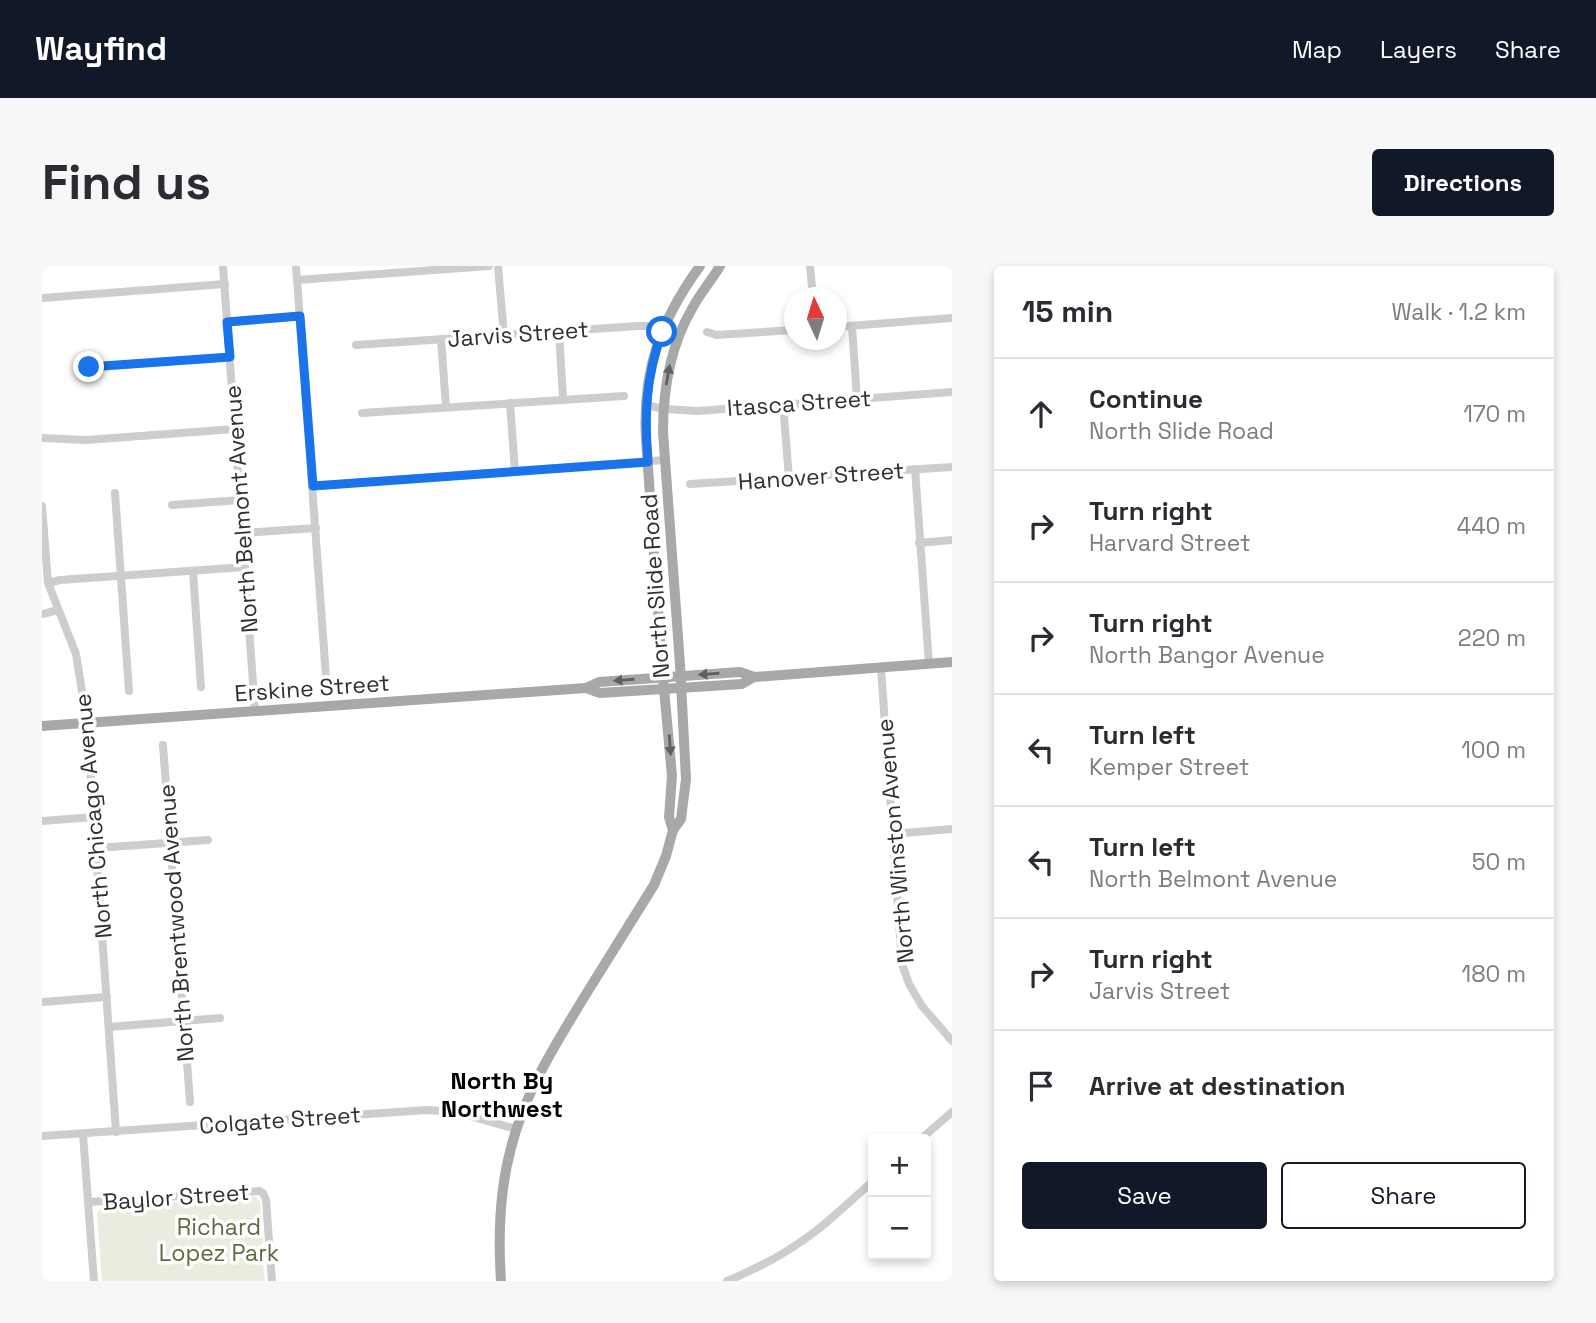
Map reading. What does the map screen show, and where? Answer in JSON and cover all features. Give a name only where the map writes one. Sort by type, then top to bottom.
[{"type":"main road","name":"North Slide Road","points":[[673,830],[669,817],[672,776],[654,558],[646,405],[651,369],[662,332],[672,308],[700,266]]},
{"type":"main road","name":"North Slide Road","points":[[501,1281],[499,1247],[504,1179],[516,1129],[533,1084],[654,885],[673,830],[681,819],[686,779],[663,432],[664,409],[669,366],[678,339],[693,306],[718,271]]},
{"type":"main road","points":[[654,558],[672,556]]},
{"type":"main road","name":"Erskine Street","points":[[42,726],[586,688],[599,682],[663,677],[740,672],[754,677],[952,662]]},
{"type":"main road","name":"Erskine Street","points":[[586,688],[600,693],[681,688],[742,684],[754,677]]},
{"type":"street","name":"North Belmont Avenue","points":[[223,266],[255,711]]},
{"type":"street","points":[[296,266],[326,677]]},
{"type":"street","points":[[297,279],[489,266]]},
{"type":"street","points":[[498,266],[503,335]]},
{"type":"street","points":[[700,266],[718,271]]},
{"type":"street","points":[[810,266],[812,287]]},
{"type":"street","points":[[42,298],[225,284]]},
{"type":"street","points":[[227,322],[300,316]]},
{"type":"street","points":[[847,326],[952,318]]},
{"type":"street","name":"Jarvis Street","points":[[356,345],[638,326],[647,326],[678,339]]},
{"type":"street","points":[[852,326],[857,399]]},
{"type":"street","points":[[707,332],[716,335],[784,331]]},
{"type":"street","points":[[559,332],[563,399]]},
{"type":"street","points":[[441,340],[446,407]]},
{"type":"street","points":[[89,367],[230,357]]},
{"type":"street","name":"Itasca Street","points":[[646,405],[698,411],[952,392]]},
{"type":"street","points":[[362,414],[624,396]]},
{"type":"street","points":[[510,403],[515,472]]},
{"type":"street","points":[[783,404],[789,478]]},
{"type":"street","points":[[42,438],[86,440],[235,429]]},
{"type":"street","points":[[313,486],[665,460]]},
{"type":"street","name":"Hanover Street","points":[[690,484],[952,467]]},
{"type":"street","points":[[915,469],[929,664]]},
{"type":"street","points":[[115,492],[129,691]]},
{"type":"street","points":[[172,505],[240,500]]},
{"type":"street","name":"North Chicago Avenue","points":[[42,506],[48,583],[76,654],[87,723],[116,1132]]},
{"type":"street","points":[[242,533],[316,528]]},
{"type":"street","points":[[919,543],[952,540]]},
{"type":"street","points":[[48,583],[245,567]]},
{"type":"street","points":[[193,571],[201,687]]},
{"type":"street","points":[[42,614],[58,610]]},
{"type":"street","name":"North Winston Avenue","points":[[881,668],[902,964],[909,984],[922,1006],[952,1041]]},
{"type":"street","name":"North Brentwood Avenue","points":[[163,745],[190,1102]]},
{"type":"street","points":[[42,821],[94,817]]},
{"type":"street","points":[[892,834],[952,829]]},
{"type":"street","points":[[97,848],[208,840]]},
{"type":"street","points":[[42,1002],[107,997]]},
{"type":"street","points":[[109,1027],[220,1018]]},
{"type":"street","name":"Colgate Street","points":[[42,1136],[427,1110],[456,1112],[516,1129]]},
{"type":"street","points":[[927,1134],[952,1112]]},
{"type":"street","points":[[83,1134],[94,1281]]},
{"type":"street","points":[[727,1281],[798,1244],[868,1185]]},
{"type":"street","name":"Baylor Street","points":[[88,1202],[255,1190],[263,1193],[266,1200],[272,1281]]},
{"type":"green space","name":"Richard Lopez Park","points":[[254,1196],[260,1201],[265,1281],[102,1281],[97,1213],[102,1207]]},
{"type":"district","name":"North By Northwest","points":[[502,1094]]},
{"type":"route","points":[[89,367],[230,357],[227,322],[300,316],[313,486],[648,462],[645,428],[648,383],[662,332]]}]
